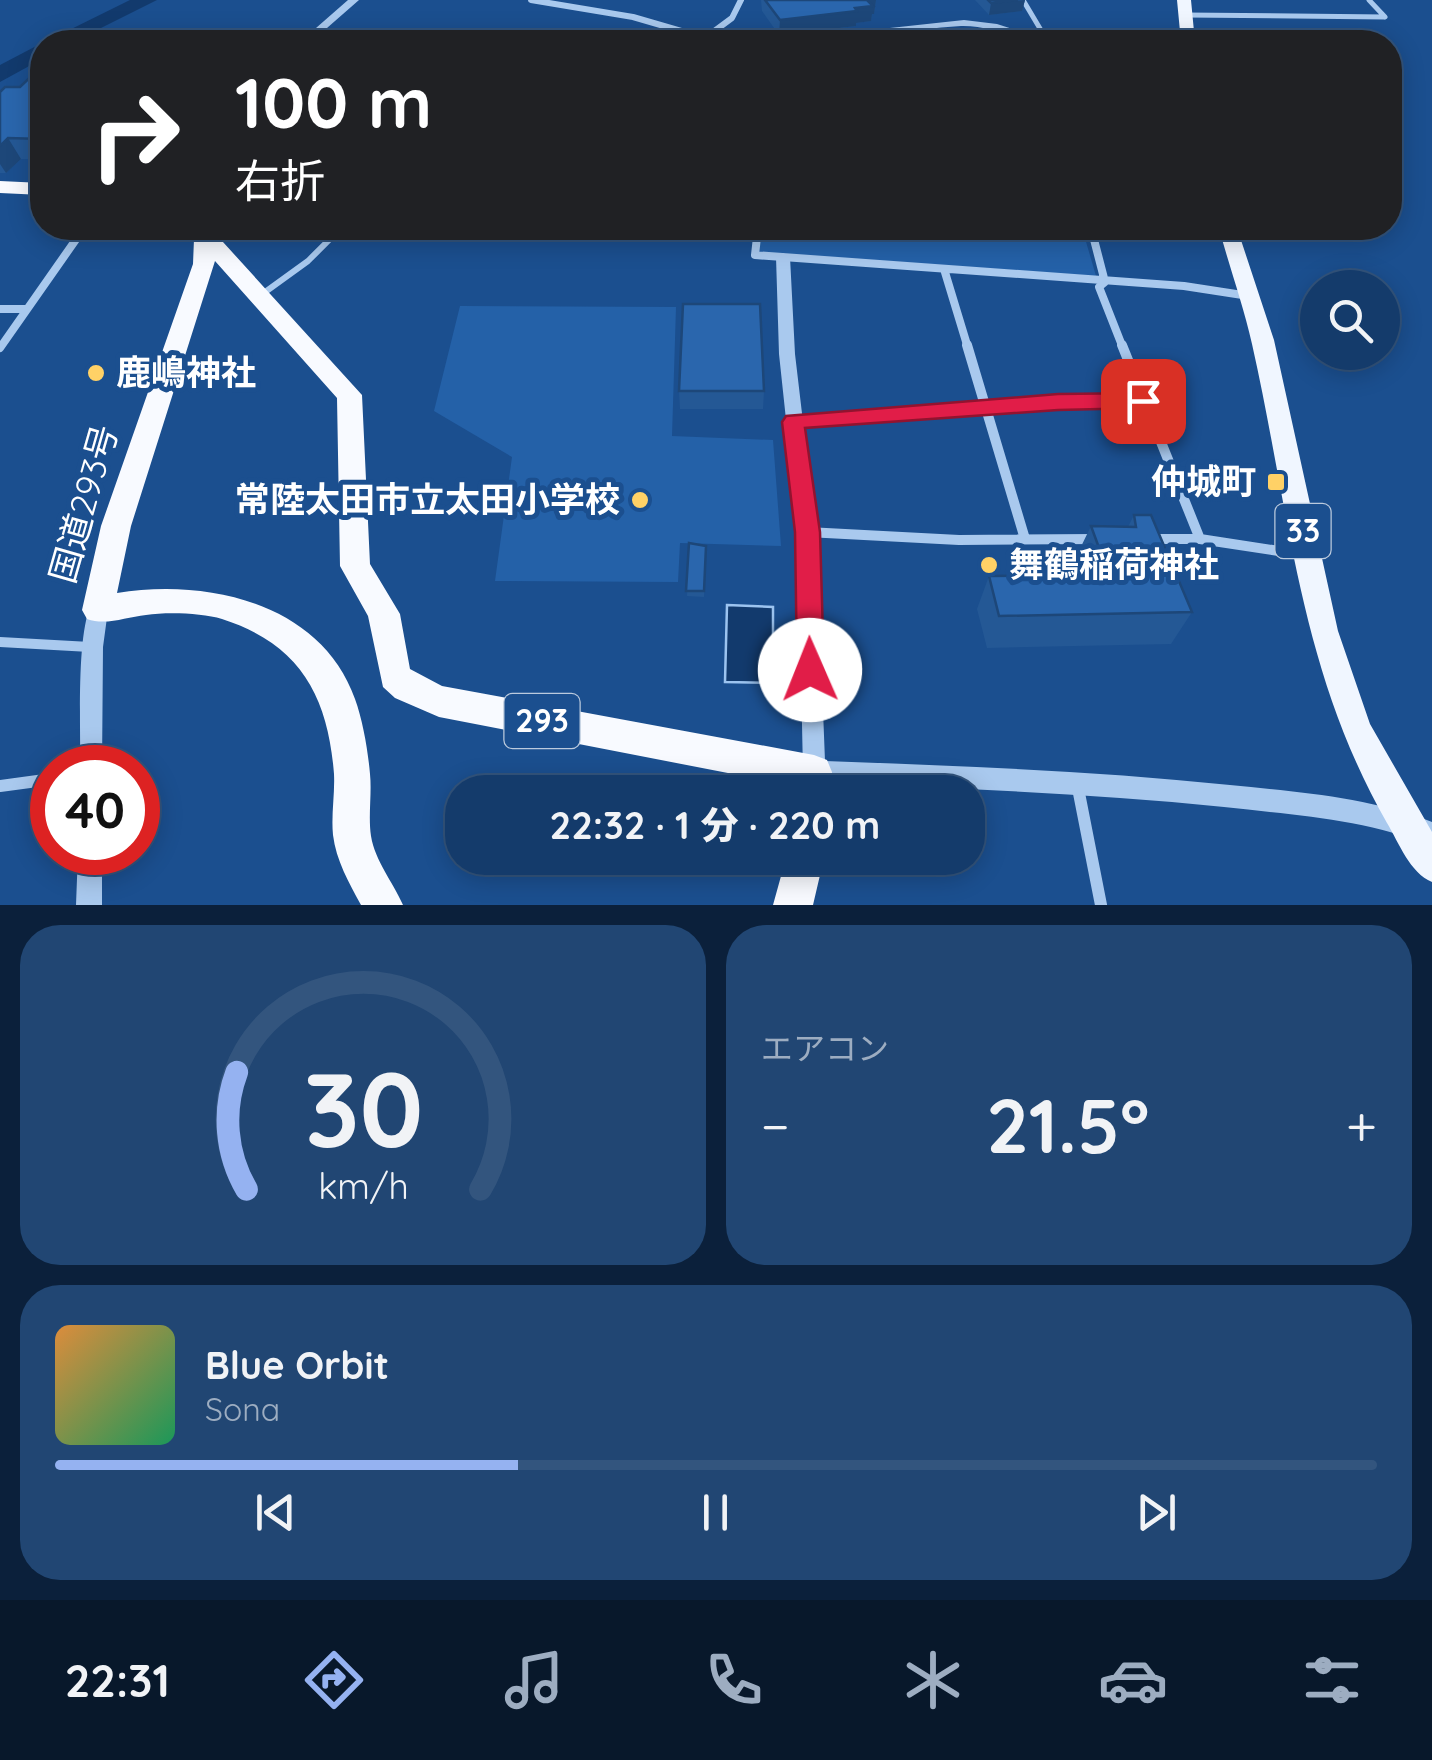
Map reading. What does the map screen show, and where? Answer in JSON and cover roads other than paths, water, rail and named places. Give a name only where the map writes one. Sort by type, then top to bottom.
[{"type":"highway","points":[[0,187],[30,188]]},
{"type":"highway","name":"国道293号","points":[[96,629],[116,526],[208,247],[261,295],[348,395],[352,408],[355,566],[384,614],[390,661],[396,676],[407,686],[439,701],[782,775]]},
{"type":"highway","name":"国道293号","points":[[96,629],[150,601],[222,604],[282,631],[312,656],[339,701],[352,774],[352,835],[361,866],[382,905]]},
{"type":"highway","points":[[793,905],[801,875]]},
{"type":"main road","name":"33","points":[[1228,240],[1250,296],[1308,556],[1346,702],[1368,754],[1419,829],[1432,864]]},
{"type":"street","points":[[318,30],[354,0]]},
{"type":"street","points":[[531,0],[633,17],[678,30]]},
{"type":"street","points":[[716,30],[732,18],[742,0]]},
{"type":"street","points":[[899,30],[964,23],[1007,30]]},
{"type":"street","points":[[0,348],[76,240]]},
{"type":"street","points":[[756,240],[754,254],[1184,286],[1250,296]]},
{"type":"street","points":[[1094,240],[1106,282]]},
{"type":"street","points":[[783,257],[783,304],[807,532],[814,775]]},
{"type":"street","points":[[944,269],[1025,539]]},
{"type":"street","points":[[1106,282],[1099,287],[1200,539]]},
{"type":"street","points":[[0,310],[27,309]]},
{"type":"street","points":[[807,532],[1118,538]]},
{"type":"street","points":[[1136,538],[1200,539],[1308,556]]},
{"type":"street","points":[[92,745],[96,629]]},
{"type":"street","points":[[0,786],[30,782]]},
{"type":"street","points":[[985,782],[1077,782],[1330,808],[1419,829]]},
{"type":"street","points":[[1077,782],[1101,905]]},
{"type":"street","points":[[89,905],[90,875]]},
{"type":"lane","points":[[1022,0],[1041,30]]},
{"type":"lane","points":[[1184,8],[1385,17],[1369,0]]},
{"type":"lane","points":[[261,295],[308,261],[329,240]]},
{"type":"lane","points":[[794,422],[1058,402],[1143,401]]},
{"type":"lane","points":[[0,642],[96,629]]},
{"type":"waterway","points":[[82,30],[147,0]]},
{"type":"waterway","points":[[0,75],[30,57]]},
{"type":"place","name":"鹿嶋神社","points":[[96,373]]},
{"type":"place","name":"仲城町","points":[[1276,482]]},
{"type":"place","name":"常陸太田市立太田小学校","points":[[640,500]]},
{"type":"place","name":"舞鶴稲荷神社","points":[[989,565]]}]
